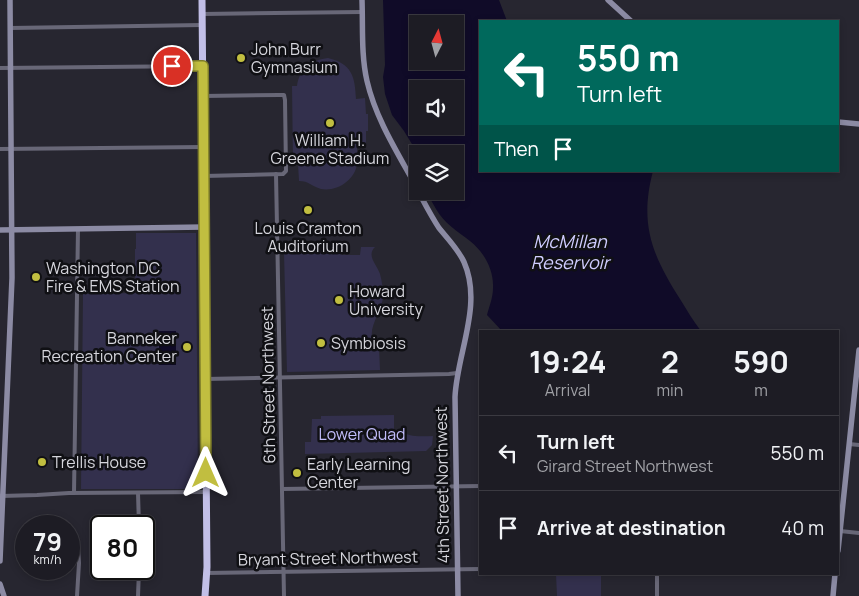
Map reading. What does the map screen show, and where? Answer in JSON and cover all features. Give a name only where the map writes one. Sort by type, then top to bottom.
[{"type":"highway","points":[[202,0],[206,492],[205,596]]},
{"type":"street","points":[[0,561],[1,496],[12,296],[10,0]]},
{"type":"street","name":"4th Street Northwest","points":[[362,0],[364,60],[370,93],[382,122],[409,174]]},
{"type":"street","points":[[608,0],[630,20]]},
{"type":"street","points":[[202,14],[362,12]]},
{"type":"street","points":[[10,28],[202,25]]},
{"type":"street","points":[[0,68],[203,66]]},
{"type":"street","points":[[203,96],[282,95],[285,97],[286,158],[286,171],[283,174],[204,176]]},
{"type":"street","points":[[839,122],[859,124]]},
{"type":"street","points":[[0,149],[203,147]]},
{"type":"street","name":"6th Street Northwest","points":[[276,174],[284,596]]},
{"type":"street","name":"4th Street Northwest","points":[[423,200],[435,221],[460,255],[470,282],[472,298],[457,373],[455,402],[458,596]]},
{"type":"street","points":[[0,230],[204,227]]},
{"type":"street","points":[[74,493],[78,229]]},
{"type":"street","points":[[839,523],[859,351]]},
{"type":"street","points":[[205,379],[457,373]]},
{"type":"street","points":[[849,444],[859,445]]},
{"type":"street","points":[[282,489],[479,486]]},
{"type":"street","points":[[1,496],[74,493],[206,492]]},
{"type":"street","points":[[138,493],[139,515]]},
{"type":"street","points":[[839,531],[859,533]]},
{"type":"street","name":"Bryant Street Northwest","points":[[206,572],[479,568]]},
{"type":"street","points":[[657,575],[657,596]]},
{"type":"street","points":[[833,596],[835,575]]},
{"type":"street","points":[[77,596],[78,580]]},
{"type":"street","points":[[138,596],[139,580]]},
{"type":"street","points":[[0,584],[4,596]]},
{"type":"green space","name":"William H. Greene Stadium","points":[[328,58],[342,64],[351,72],[355,84],[356,99],[365,98],[366,114],[368,114],[368,131],[366,131],[366,147],[357,148],[356,170],[349,180],[333,189],[321,189],[299,181],[298,164],[293,163],[292,86],[297,86],[300,75],[307,66]]},
{"type":"green space","name":"Banneker Recreation Center","points":[[136,233],[196,233],[198,489],[81,489],[83,294],[135,293]]},
{"type":"green space","points":[[361,247],[375,247],[372,257],[382,283],[382,303],[372,330],[374,342],[379,347],[380,370],[287,372],[284,252],[287,249],[342,248],[342,255],[360,255]]},
{"type":"green space","name":"Lower Quad","points":[[394,415],[394,431],[401,431],[412,436],[433,436],[432,445],[426,451],[305,454],[305,442],[311,442],[312,419],[321,419],[321,416]]},
{"type":"green space","points":[[556,575],[601,575],[601,596],[557,596]]},
{"type":"water","name":"McMillan Reservoir","points":[[383,0],[499,0],[507,20],[479,20],[479,172],[653,172],[647,207],[648,223],[655,253],[670,283],[700,330],[501,330],[487,315],[492,299],[493,281],[490,268],[484,256],[475,245],[451,227],[431,200],[464,200],[464,145],[413,145],[392,115],[385,94],[383,77],[385,65]]},
{"type":"water","points":[[159,331],[176,331],[176,365],[159,365]]},
{"type":"place","name":"John Burr Gymnasium","points":[[241,58]]},
{"type":"place","name":"William H. Greene Stadium","points":[[330,123]]},
{"type":"place","name":"Louis Cramton Auditorium","points":[[308,210]]},
{"type":"place","name":"Washington DC Fire & EMS Station","points":[[36,277]]},
{"type":"place","name":"Howard University","points":[[339,300]]},
{"type":"place","name":"Symbiosis","points":[[321,343]]},
{"type":"place","name":"Banneker Recreation Center","points":[[187,347]]},
{"type":"place","name":"Trellis House","points":[[42,462]]},
{"type":"place","name":"Early Learning Center","points":[[297,473]]},
{"type":"route","points":[[172,66],[203,66],[206,473]]}]
